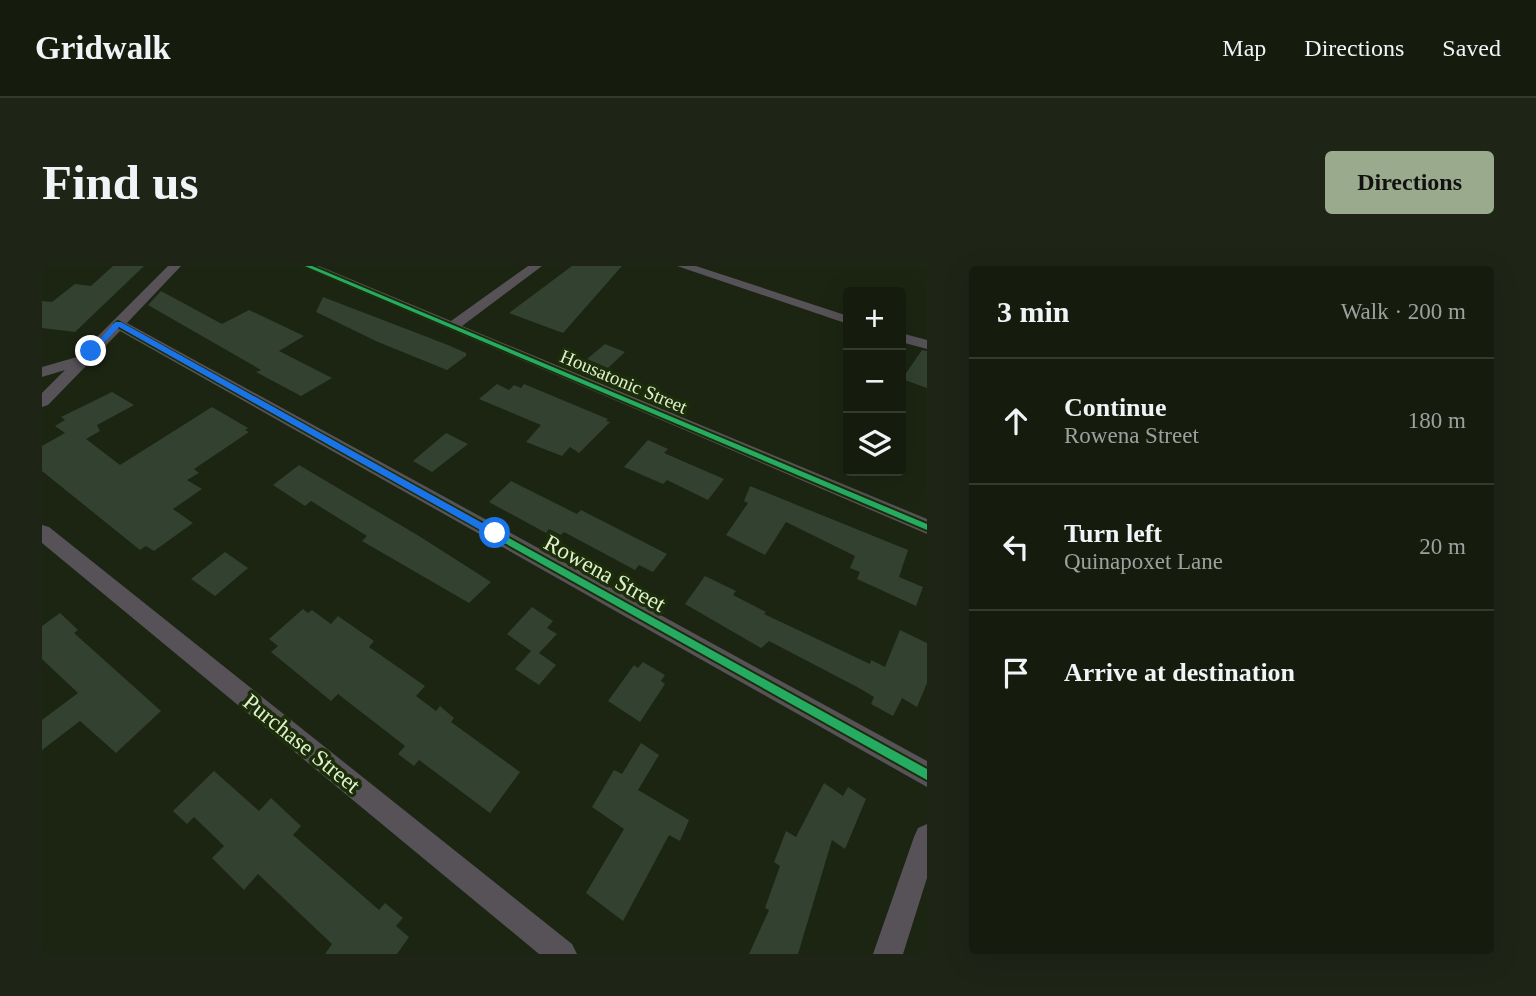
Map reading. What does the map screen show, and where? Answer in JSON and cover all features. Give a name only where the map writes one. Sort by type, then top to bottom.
[{"type":"street","points":[[42,402],[175,266]]},
{"type":"street","name":"Housatonic Street","points":[[308,266],[927,527]]},
{"type":"street","points":[[451,327],[536,266]]},
{"type":"street","points":[[683,266],[843,318]]},
{"type":"street","name":"Rowena Street","points":[[118,324],[927,775]]},
{"type":"street","points":[[906,339],[927,345]]},
{"type":"street","points":[[42,372],[82,360]]},
{"type":"street","name":"Purchase Street","points":[[42,532],[562,954]]},
{"type":"street","points":[[888,954],[927,837]]},
{"type":"building","points":[[113,266],[144,266],[75,332],[42,328],[42,301],[52,302],[75,284],[91,286]]},
{"type":"building","points":[[572,266],[622,266],[563,333],[509,313]]},
{"type":"building","points":[[161,291],[222,324],[249,310],[304,336],[279,351],[332,378],[301,396],[256,372],[261,370],[148,305]]},
{"type":"building","points":[[323,297],[448,345],[466,353],[466,356],[447,370],[378,342],[316,312]]},
{"type":"building","points":[[605,344],[625,352],[608,368],[587,359]]},
{"type":"building","points":[[922,350],[927,351],[927,388],[906,380],[906,373]]},
{"type":"building","points":[[497,384],[509,390],[514,385],[521,388],[524,384],[610,422],[579,453],[570,447],[562,456],[526,442],[541,425],[479,399]]},
{"type":"building","points":[[112,392],[134,405],[97,425],[100,431],[86,439],[120,465],[212,407],[248,428],[245,430],[249,432],[194,469],[199,473],[187,480],[202,489],[173,509],[193,523],[154,551],[146,546],[140,550],[42,471],[42,446],[65,433],[55,426],[65,420],[61,417]]},
{"type":"building","points":[[446,433],[468,444],[432,472],[413,461]]},
{"type":"building","points":[[648,440],[668,449],[664,453],[724,479],[708,500],[667,480],[663,484],[624,467]]},
{"type":"building","points":[[299,465],[491,582],[469,603],[362,541],[367,536],[311,501],[305,506],[273,485]]},
{"type":"building","points":[[511,481],[577,514],[581,510],[667,554],[653,572],[639,565],[635,570],[564,532],[561,535],[549,529],[546,533],[489,502]]},
{"type":"building","points":[[750,486],[908,550],[899,577],[923,587],[916,606],[857,579],[860,572],[850,568],[855,556],[786,522],[765,555],[726,535],[748,503],[744,501]]},
{"type":"building","points":[[225,552],[248,568],[215,596],[191,579]]},
{"type":"building","points":[[705,576],[736,591],[733,595],[766,612],[764,614],[870,664],[871,660],[885,667],[900,630],[927,643],[927,683],[917,707],[902,698],[893,716],[871,704],[874,697],[859,688],[769,641],[761,648],[685,604]]},
{"type":"building","points":[[532,607],[553,621],[547,628],[557,634],[539,653],[556,665],[539,685],[515,669],[531,651],[507,634]]},
{"type":"building","points":[[303,609],[308,613],[312,610],[331,624],[338,616],[374,641],[369,647],[425,686],[416,696],[436,711],[440,706],[454,718],[451,722],[520,772],[490,813],[419,760],[414,766],[398,754],[405,746],[338,694],[331,701],[271,652],[278,646],[269,639]]},
{"type":"building","points":[[60,613],[78,630],[74,633],[161,711],[116,753],[80,721],[42,750],[42,720],[78,693],[42,659],[42,626]]},
{"type":"building","points":[[643,662],[665,675],[661,681],[665,684],[640,722],[608,701],[634,665],[638,668]]},
{"type":"building","points":[[641,743],[659,755],[638,790],[689,820],[680,841],[669,835],[623,921],[586,893],[624,829],[592,807],[614,770],[622,774]]},
{"type":"building","points":[[214,771],[259,811],[271,798],[301,826],[293,835],[379,910],[385,903],[403,918],[396,926],[409,937],[397,954],[325,954],[332,944],[258,874],[244,890],[212,858],[224,846],[194,817],[187,824],[173,811]]},
{"type":"building","points":[[824,783],[843,796],[848,787],[866,799],[845,849],[832,840],[798,954],[749,954],[769,910],[765,908],[780,866],[774,862],[786,831],[796,837]]},
{"type":"cycle path","points":[[308,266],[927,527]]},
{"type":"cycle path","points":[[118,324],[927,775]]},
{"type":"route","points":[[91,351],[118,324],[495,533]]}]
